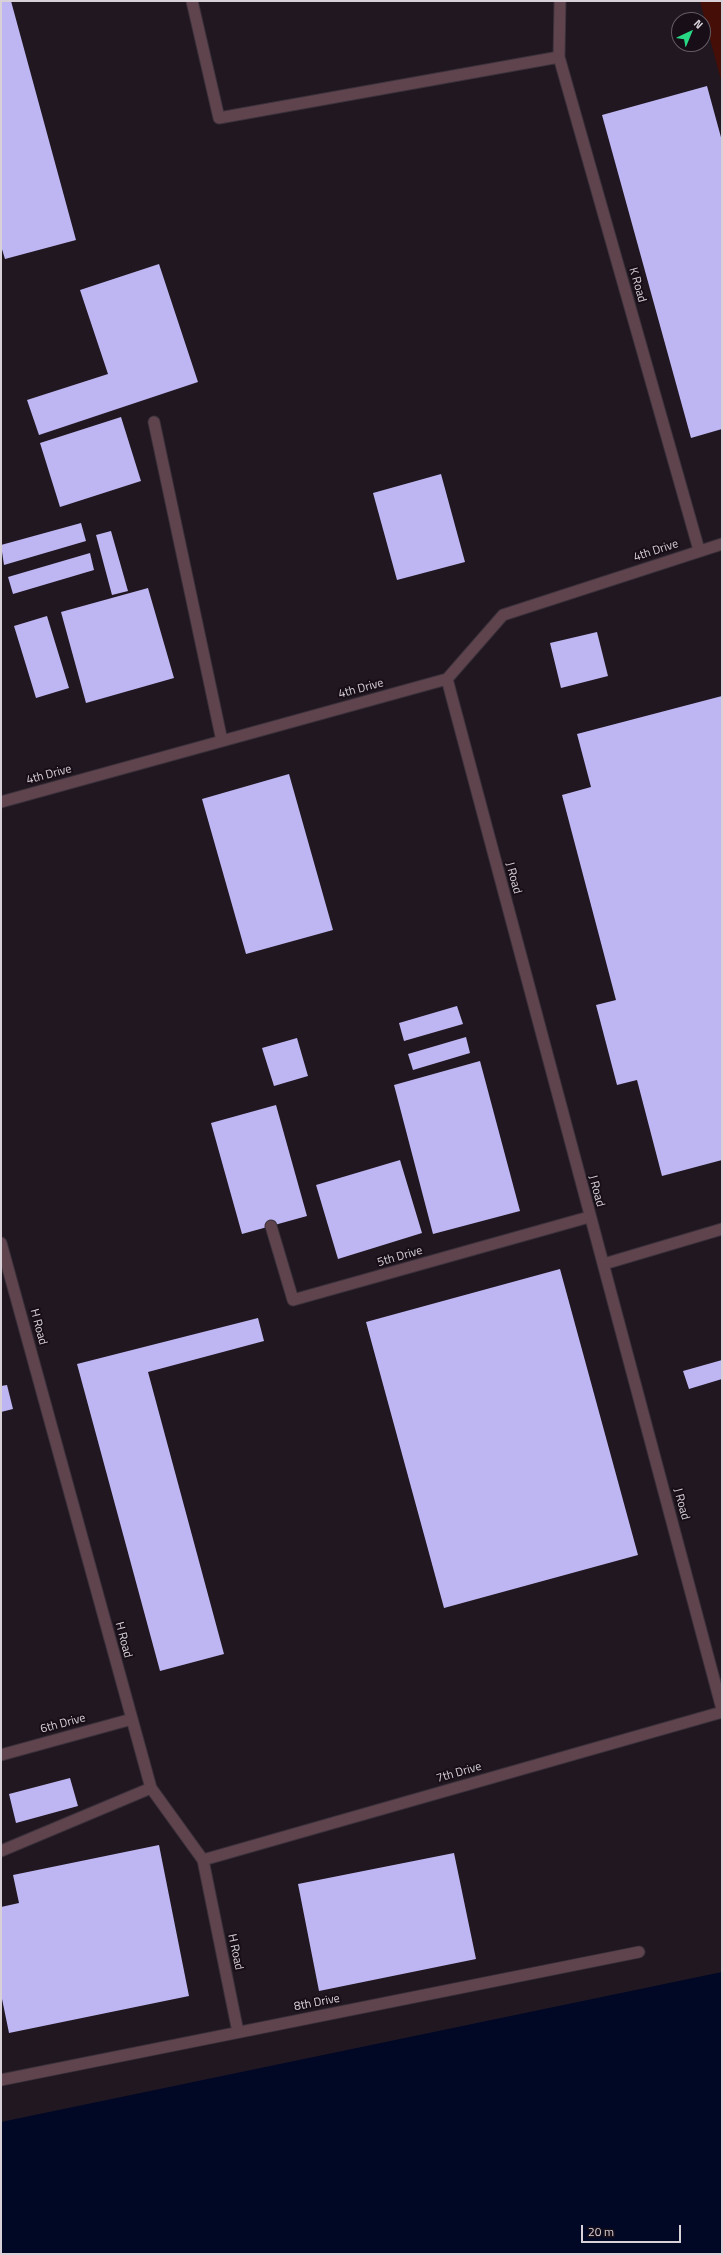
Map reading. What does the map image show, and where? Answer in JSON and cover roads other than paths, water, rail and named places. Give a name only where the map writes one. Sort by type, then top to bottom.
[{"type":"lane","points":[[192,1],[219,118],[559,56]]},
{"type":"lane","name":"K Road","points":[[560,1],[559,56],[699,550]]},
{"type":"lane","points":[[154,422],[222,741]]},
{"type":"lane","points":[[699,550],[722,544]]},
{"type":"lane","name":"4th Drive","points":[[1,802],[447,679],[503,615],[699,550]]},
{"type":"lane","name":"J Road","points":[[447,679],[589,1217],[604,1264],[722,1710]]},
{"type":"lane","name":"5th Drive","points":[[271,1226],[293,1300],[589,1217]]},
{"type":"lane","points":[[604,1264],[722,1229]]},
{"type":"lane","name":"H Road","points":[[1,1243],[151,1788],[203,1860],[238,2032]]},
{"type":"lane","name":"7th Drive","points":[[203,1860],[722,1710]]},
{"type":"lane","name":"6th Drive","points":[[1,1754],[132,1719]]},
{"type":"lane","points":[[1,1851],[151,1788]]},
{"type":"lane","name":"8th Drive","points":[[1,2080],[639,1952]]},
{"type":"water","points":[[722,1972],[722,2254],[1,2254],[1,2122]]}]
